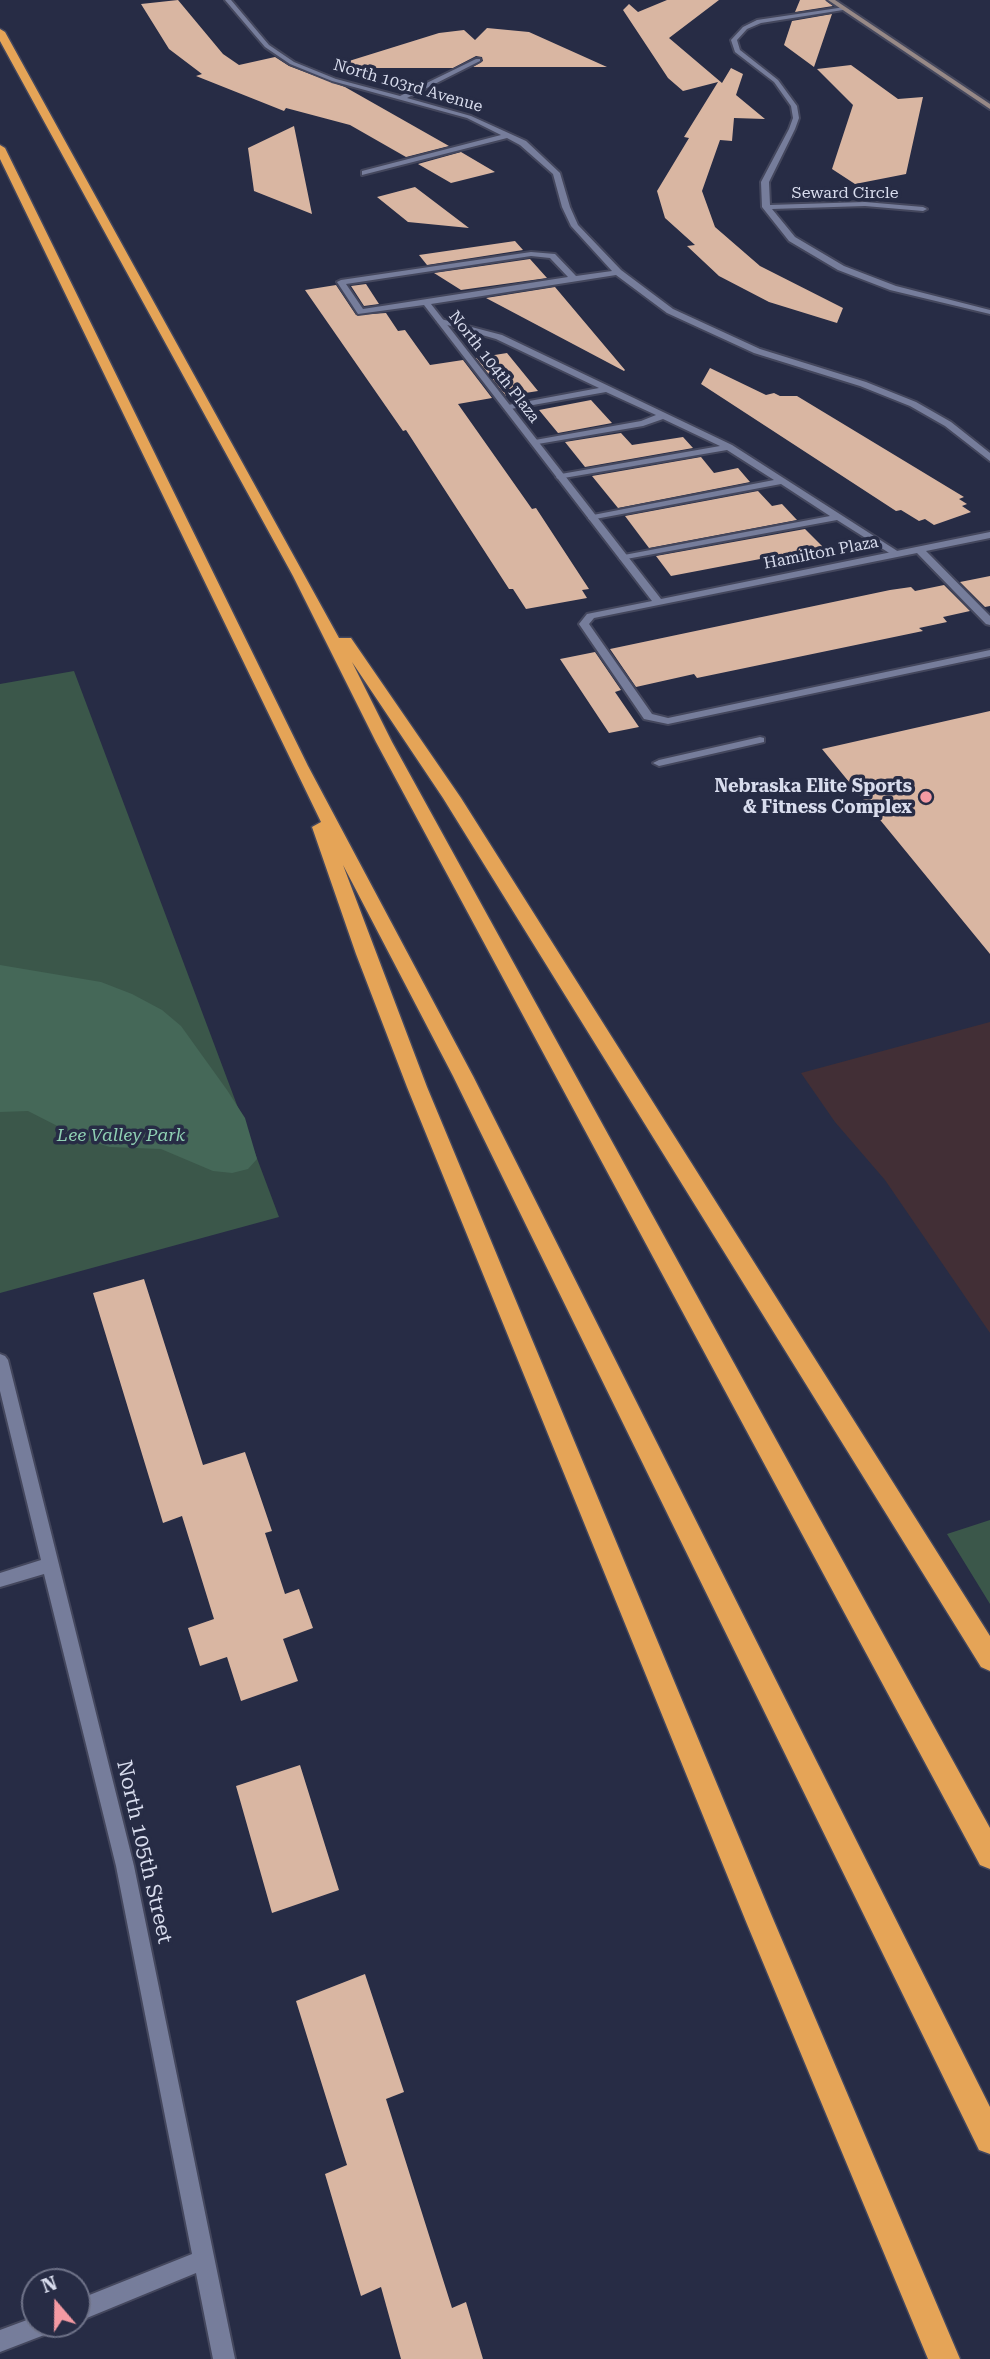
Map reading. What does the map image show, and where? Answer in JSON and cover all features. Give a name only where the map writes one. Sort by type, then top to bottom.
[{"type":"highway","points":[[0,32],[300,576],[384,742],[990,1855]]},
{"type":"highway","points":[[0,148],[300,766],[463,1076],[990,2140]]},
{"type":"highway","points":[[300,576],[452,798],[990,1659]]},
{"type":"highway","points":[[300,766],[365,954],[422,1099],[755,1911],[944,2359]]},
{"type":"main road","points":[[831,0],[990,107]]},
{"type":"street","name":"North 103rd Avenue","points":[[228,0],[267,46],[292,63],[334,80],[469,117],[509,135],[549,163],[561,183],[572,221],[618,272],[670,311],[713,333],[776,358],[863,384],[913,404],[948,424],[990,458]]},
{"type":"street","points":[[843,8],[760,21],[745,28],[734,40],[737,51],[776,81],[794,106],[796,118],[792,129],[765,182],[766,207],[792,239],[841,268],[893,288],[990,312]]},
{"type":"street","points":[[400,99],[478,60]]},
{"type":"street","points":[[365,173],[509,135]]},
{"type":"street","name":"Seward Circle","points":[[766,207],[865,204],[923,209]]},
{"type":"street","points":[[426,302],[361,312],[341,282],[531,254],[552,256],[574,279]]},
{"type":"street","name":"North 104th Plaza","points":[[618,272],[426,302],[658,602]]},
{"type":"street","points":[[440,320],[499,337],[729,447],[897,554]]},
{"type":"street","points":[[508,408],[607,389]]},
{"type":"street","points":[[535,443],[643,423],[663,416]]},
{"type":"street","points":[[561,477],[729,447]]},
{"type":"street","points":[[593,518],[782,481]]},
{"type":"street","points":[[624,558],[839,517]]},
{"type":"street","name":"Hamilton Plaza","points":[[990,535],[591,616],[584,624],[648,717],[668,721],[990,653]]},
{"type":"street","points":[[919,549],[990,622]]},
{"type":"street","points":[[659,763],[760,740]]},
{"type":"street","name":"North 105th Street","points":[[0,1360],[147,1966],[224,2359]]},
{"type":"street","points":[[0,1580],[49,1565]]},
{"type":"street","points":[[91,2305],[203,2260]]},
{"type":"street","points":[[0,2341],[21,2333]]},
{"type":"shaded area","points":[[990,1022],[990,1333],[885,1180],[835,1122],[801,1073]]},
{"type":"green space","name":"Lee Valley Park","points":[[74,671],[279,1217],[0,1293],[0,684]]},
{"type":"green space","points":[[0,965],[101,982],[162,1010],[181,1026],[245,1118],[257,1159],[248,1169],[232,1173],[213,1171],[161,1149],[110,1147],[83,1139],[28,1111],[0,1112]]},
{"type":"green space","points":[[990,1520],[990,1604],[947,1534]]},
{"type":"building","points":[[178,0],[223,54],[239,65],[275,57],[289,66],[345,87],[449,146],[406,157],[350,125],[286,108],[284,111],[196,76],[202,74],[169,49],[141,4]]},
{"type":"building","points":[[667,0],[719,0],[669,38],[722,83],[731,68],[743,74],[736,95],[765,119],[734,118],[732,141],[720,140],[702,191],[715,227],[760,266],[843,308],[837,323],[769,302],[719,276],[687,246],[695,245],[665,218],[657,191],[689,138],[684,137],[718,82],[683,91],[668,78],[623,10],[629,4],[638,12]]},
{"type":"building","points":[[800,0],[825,0],[833,6],[795,12]]},
{"type":"building","points":[[832,14],[814,67],[784,45],[792,21]]},
{"type":"building","points":[[487,28],[529,32],[607,67],[473,67],[483,61],[482,57],[476,56],[453,68],[350,68],[349,61],[439,33],[464,30],[475,40]]},
{"type":"building","points":[[851,65],[898,99],[923,97],[906,174],[855,184],[832,169],[853,105],[817,69]]},
{"type":"building","points":[[294,126],[312,214],[254,191],[248,148]]},
{"type":"building","points":[[461,152],[495,172],[451,183],[418,164]]},
{"type":"building","points":[[415,187],[469,228],[408,222],[377,197]]},
{"type":"building","points":[[515,241],[523,250],[427,265],[419,255]]},
{"type":"building","points":[[530,259],[547,278],[461,290],[434,273]]},
{"type":"building","points":[[366,284],[379,304],[364,306],[351,286]]},
{"type":"building","points":[[336,285],[356,315],[386,313],[398,331],[405,330],[430,365],[463,360],[492,398],[458,404],[532,509],[536,508],[589,589],[582,590],[587,598],[526,609],[513,589],[509,589],[406,430],[403,431],[305,290]]},
{"type":"building","points":[[555,287],[625,370],[624,371],[486,298]]},
{"type":"building","points":[[507,353],[538,391],[506,396],[476,358]]},
{"type":"building","points":[[710,368],[766,395],[774,393],[780,396],[797,396],[964,497],[959,499],[967,504],[962,506],[971,512],[934,525],[925,519],[919,521],[901,510],[896,511],[701,384]]},
{"type":"building","points":[[591,400],[612,423],[558,433],[539,410]]},
{"type":"building","points":[[621,433],[632,445],[683,437],[693,448],[585,467],[565,442]]},
{"type":"building","points":[[701,457],[714,473],[738,468],[750,482],[618,508],[592,476]]},
{"type":"building","points":[[758,491],[772,506],[782,504],[797,520],[649,548],[625,516]]},
{"type":"building","points":[[805,529],[823,547],[671,576],[656,556]]},
{"type":"building","points":[[990,576],[990,606],[985,607],[960,582]]},
{"type":"building","points":[[944,585],[970,611],[943,617],[947,622],[919,628],[923,631],[697,678],[694,674],[636,687],[610,649],[890,590],[911,587],[915,591]]},
{"type":"building","points":[[595,652],[621,690],[615,692],[639,727],[609,733],[560,659]]},
{"type":"building","name":"Nebraska Elite Sports & Fitness Complex","points":[[990,711],[990,954],[822,749]]},
{"type":"building","points":[[144,1279],[203,1465],[245,1452],[272,1531],[265,1533],[285,1594],[299,1589],[313,1628],[283,1639],[298,1681],[241,1701],[227,1657],[200,1666],[188,1628],[214,1619],[182,1516],[163,1523],[93,1293]]},
{"type":"building","points":[[300,1765],[339,1890],[272,1913],[236,1786]]},
{"type":"building","points":[[365,1974],[404,2092],[386,2099],[452,2308],[466,2302],[483,2359],[401,2359],[381,2287],[361,2296],[325,2174],[347,2165],[296,2001]]},
{"type":"place","name":"Nebraska Elite Sports & Fitness Complex","points":[[926,797]]}]
